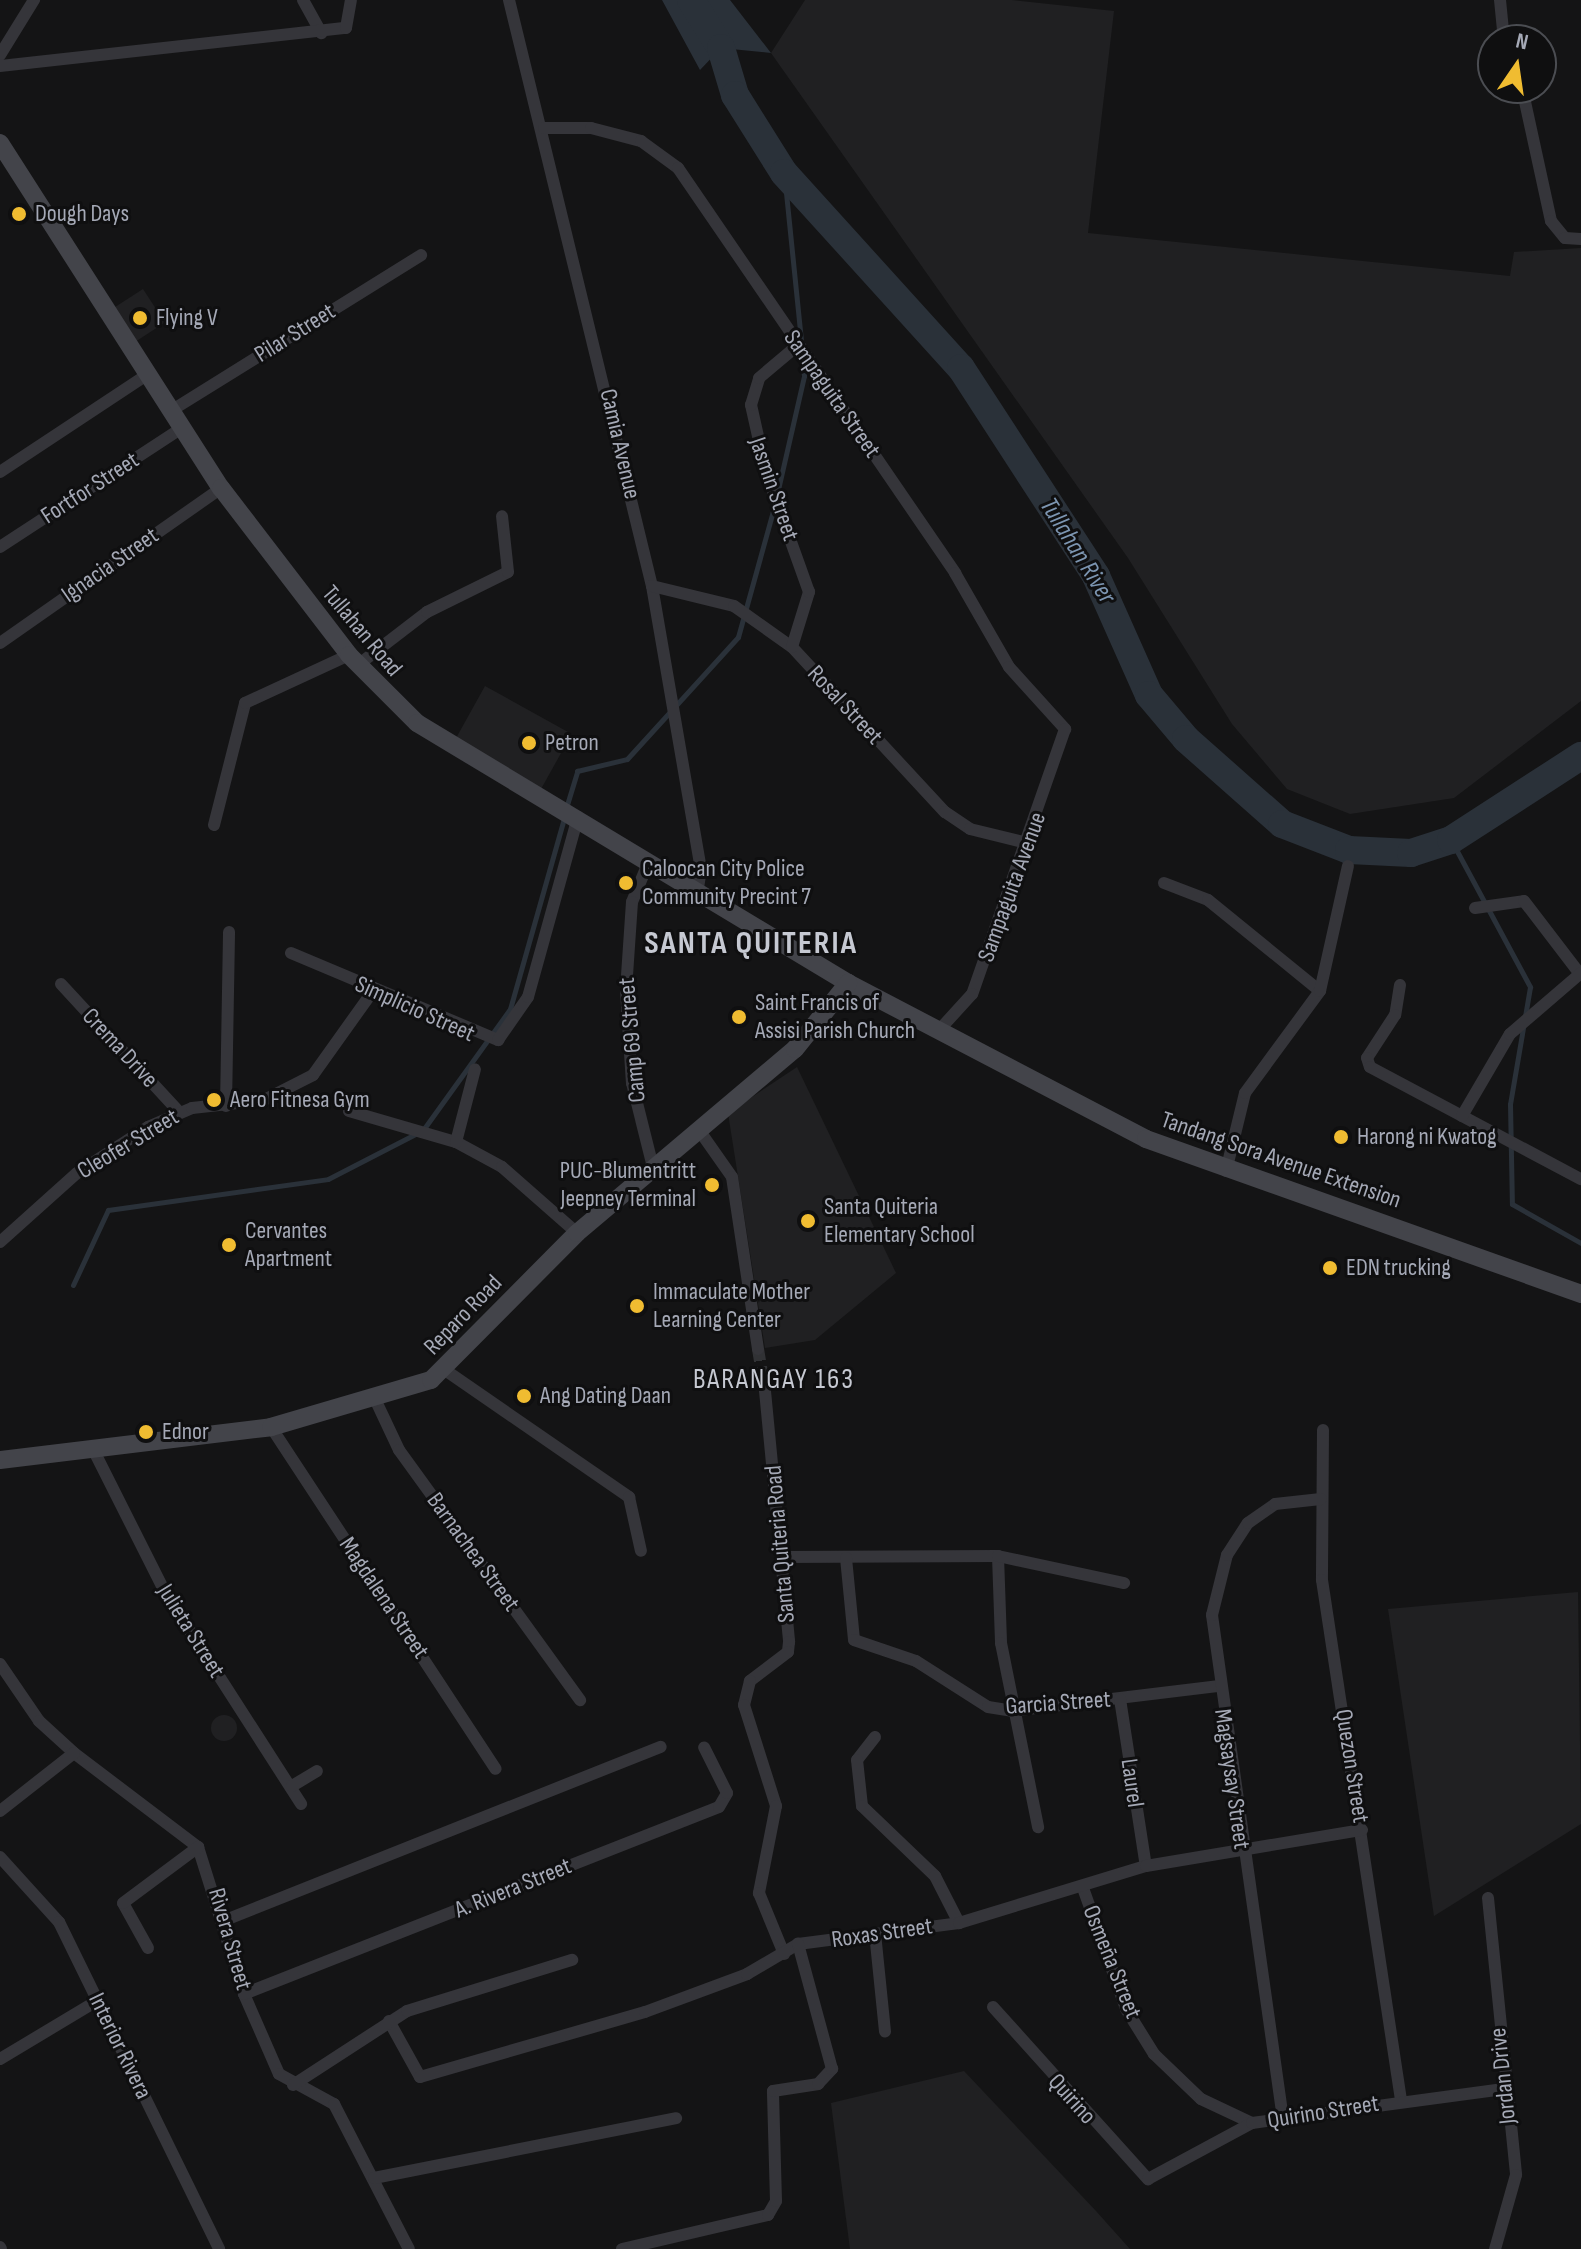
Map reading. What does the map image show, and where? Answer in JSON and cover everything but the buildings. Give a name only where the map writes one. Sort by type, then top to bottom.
[{"type":"main road","name":"Tullahan Road","points":[[0,143],[145,376],[221,488],[354,660],[417,723],[578,817],[697,893],[848,983]]},
{"type":"main road","name":"Tandang Sora Avenue Extension","points":[[848,983],[942,1027],[1146,1139],[1226,1171],[1581,1294]]},
{"type":"main road","name":"Reparo Road","points":[[0,1460],[94,1451],[271,1427],[375,1399],[445,1370],[577,1233],[795,1049],[848,983]]},
{"type":"street","points":[[0,55],[34,0]]},
{"type":"street","points":[[303,0],[321,33]]},
{"type":"street","points":[[0,66],[321,33],[346,28],[351,0]]},
{"type":"street","name":"Camia Avenue","points":[[509,0],[544,128],[652,586],[701,869],[697,893]]},
{"type":"street","points":[[1500,0],[1502,24]]},
{"type":"street","points":[[1525,104],[1551,221],[1565,238],[1581,239]]},
{"type":"street","name":"Sampaguita Street","points":[[544,128],[591,128],[641,141],[678,168],[955,573],[1009,667],[1058,719],[1066,737]]},
{"type":"street","name":"Pilar Street","points":[[169,412],[421,255]]},
{"type":"street","name":"Jasmin Street","points":[[792,647],[809,592],[766,472],[751,405],[759,378],[798,345]]},
{"type":"street","points":[[0,472],[145,376]]},
{"type":"street","name":"Fortfor Street","points":[[0,547],[180,429]]},
{"type":"street","name":"Ignacia Street","points":[[0,643],[221,488]]},
{"type":"street","points":[[214,825],[245,703],[354,660],[427,612],[508,572],[502,516]]},
{"type":"street","name":"Rosal Street","points":[[652,586],[719,597],[792,647],[945,812],[970,829],[1027,843]]},
{"type":"street","name":"Sampaguita Avenue","points":[[942,1027],[972,994],[1066,737]]},
{"type":"street","name":"Simplicio Street","points":[[291,953],[373,991],[498,1040],[528,997],[578,817]]},
{"type":"street","name":"Camp 69 Street","points":[[649,861],[632,902],[626,991],[632,1083],[654,1171]]},
{"type":"street","points":[[1226,1171],[1245,1093],[1320,991],[1348,866]]},
{"type":"street","points":[[1164,883],[1208,900],[1320,991]]},
{"type":"street","points":[[1462,1116],[1510,1034],[1580,974],[1524,901],[1475,908]]},
{"type":"street","points":[[226,1106],[229,932]]},
{"type":"street","name":"Crema Drive","points":[[61,984],[179,1112]]},
{"type":"street","points":[[1400,985],[1395,1015],[1367,1058],[1370,1067],[1581,1179]]},
{"type":"street","name":"Cleofer Street","points":[[0,1242],[77,1173],[179,1112],[264,1100],[313,1075],[373,991]]},
{"type":"street","points":[[456,1142],[475,1069]]},
{"type":"street","points":[[349,1111],[456,1142],[502,1167],[577,1233]]},
{"type":"street","points":[[699,1130],[732,1177],[758,1349]]},
{"type":"street","points":[[445,1370],[629,1497],[641,1551]]},
{"type":"street","name":"Santa Quiteria Road","points":[[765,1391],[784,1557],[788,1652],[750,1681],[744,1705],[776,1806],[759,1893],[784,1954]]},
{"type":"street","name":"Barnachea Street","points":[[375,1399],[399,1450],[580,1700]]},
{"type":"street","name":"Magdalena Street","points":[[271,1427],[496,1769]]},
{"type":"street","name":"Quezon Street","points":[[1323,1430],[1322,1580],[1401,2100]]},
{"type":"street","name":"Julieta Street","points":[[94,1451],[165,1592],[301,1804]]},
{"type":"street","name":"Magsaysay Street","points":[[1283,2119],[1241,1849],[1212,1615],[1227,1555],[1260,1512],[1321,1499]]},
{"type":"street","points":[[784,1557],[998,1556],[1124,1583]]},
{"type":"street","points":[[998,1556],[1012,1711],[1038,1827]]},
{"type":"street","name":"Garcia Street","points":[[846,1558],[854,1640],[916,1661],[967,1699],[1012,1711],[1219,1686]]},
{"type":"street","points":[[0,1664],[39,1721],[74,1753],[198,1847],[123,1903],[148,1948]]},
{"type":"street","name":"Laurel","points":[[1120,1699],[1146,1866]]},
{"type":"street","points":[[875,1737],[857,1760],[862,1806],[935,1876],[959,1923]]},
{"type":"street","points":[[223,1921],[661,1747]]},
{"type":"street","name":"A. Rivera Street","points":[[244,1994],[719,1807],[727,1793],[704,1747]]},
{"type":"street","points":[[0,1811],[74,1753]]},
{"type":"street","points":[[292,1786],[317,1771]]},
{"type":"street","name":"Roxas Street","points":[[389,2021],[415,2077],[645,2012],[784,1954],[798,1944],[959,1923],[1083,1888],[1146,1866],[1362,1830]]},
{"type":"street","name":"Rivera Street","points":[[198,1847],[244,1994],[279,2074],[293,2085],[334,2104],[409,2249]]},
{"type":"street","name":"Interior Rivera","points":[[0,1857],[59,1922],[219,2249]]},
{"type":"street","name":"Osmeña Street","points":[[1083,1888],[1126,2009],[1154,2054],[1201,2099],[1252,2123]]},
{"type":"street","name":"Jordan Drive","points":[[1488,1898],[1502,2089],[1516,2192],[1495,2249]]},
{"type":"street","points":[[875,1933],[885,2031]]},
{"type":"street","points":[[622,2249],[768,2215],[776,2201],[773,2091],[818,2084],[832,2069],[798,1944]]},
{"type":"street","points":[[293,2085],[389,2021],[572,1960]]},
{"type":"street","points":[[0,2059],[97,2001]]},
{"type":"street","name":"Quirino","points":[[993,2007],[1141,2175],[1158,2178]]},
{"type":"street","name":"Quirino Street","points":[[1158,2178],[1252,2123],[1401,2100],[1502,2089]]},
{"type":"street","points":[[374,2178],[676,2118]]},
{"type":"shaded area","points":[[662,0],[730,0],[771,53],[721,48],[700,70]]},
{"type":"shaded area","points":[[805,0],[1012,0],[1114,11],[1088,233],[1510,276],[1514,252],[1581,248],[1581,701],[1454,798],[1350,814],[1287,789],[1232,724],[1128,558],[771,53]]},
{"type":"shaded area","points":[[143,289],[165,323],[135,342],[113,309]]},
{"type":"shaded area","points":[[485,686],[572,734],[541,789],[454,741]]},
{"type":"shaded area","name":"Santa Quiteria Elementary School","points":[[797,1067],[896,1273],[815,1340],[765,1348],[728,1113]]},
{"type":"shaded area","points":[[1578,1592],[1581,1824],[1434,1916],[1388,1609]]},
{"type":"shaded area","points":[[224,1715],[233,1719],[237,1728],[233,1737],[224,1741],[215,1737],[211,1728],[215,1719]]},
{"type":"shaded area","points":[[964,2071],[1130,2249],[850,2249],[831,2103]]},
{"type":"waterway","name":"Tullahan River","points":[[691,0],[721,48],[735,95],[784,173],[961,368],[1096,576],[1149,695],[1186,739],[1282,824],[1349,850],[1411,853],[1451,840],[1581,756]]},
{"type":"waterway","points":[[784,173],[801,341]]},
{"type":"waterway","points":[[777,494],[804,376],[802,355]]},
{"type":"waterway","points":[[566,808],[577,771],[627,759],[738,637],[775,504]]},
{"type":"waterway","points":[[73,1285],[108,1210],[328,1179],[423,1130],[510,1009],[564,818]]},
{"type":"waterway","points":[[1451,840],[1530,987],[1510,1104],[1512,1204],[1581,1243]]},
{"type":"tunnel","points":[[758,1349],[765,1391]]},
{"type":"place","name":"Dough Days","points":[[19,214]]},
{"type":"place","name":"Flying V","points":[[140,318]]},
{"type":"place","name":"Petron","points":[[529,743]]},
{"type":"place","name":"Caloocan City Police Community Precint 7","points":[[626,883]]},
{"type":"place","name":"Saint Francis of Assisi Parish Church","points":[[739,1017]]},
{"type":"place","name":"Aero Fitnesa Gym","points":[[214,1100]]},
{"type":"place","name":"Harong ni Kwatog","points":[[1341,1137]]},
{"type":"place","name":"PUC-Blumentritt Jeepney Terminal","points":[[712,1185]]},
{"type":"place","name":"Santa Quiteria Elementary School","points":[[808,1221]]},
{"type":"place","name":"Cervantes Apartment","points":[[229,1245]]},
{"type":"place","name":"EDN trucking","points":[[1330,1268]]},
{"type":"place","name":"Immaculate Mother Learning Center","points":[[637,1306]]},
{"type":"place","name":"Ang Dating Daan","points":[[524,1396]]},
{"type":"place","name":"Ednor","points":[[146,1432]]},
{"type":"district","name":"SANTA QUITERIA","points":[[751,944]]},
{"type":"district","name":"BARANGAY 163","points":[[774,1380]]}]
